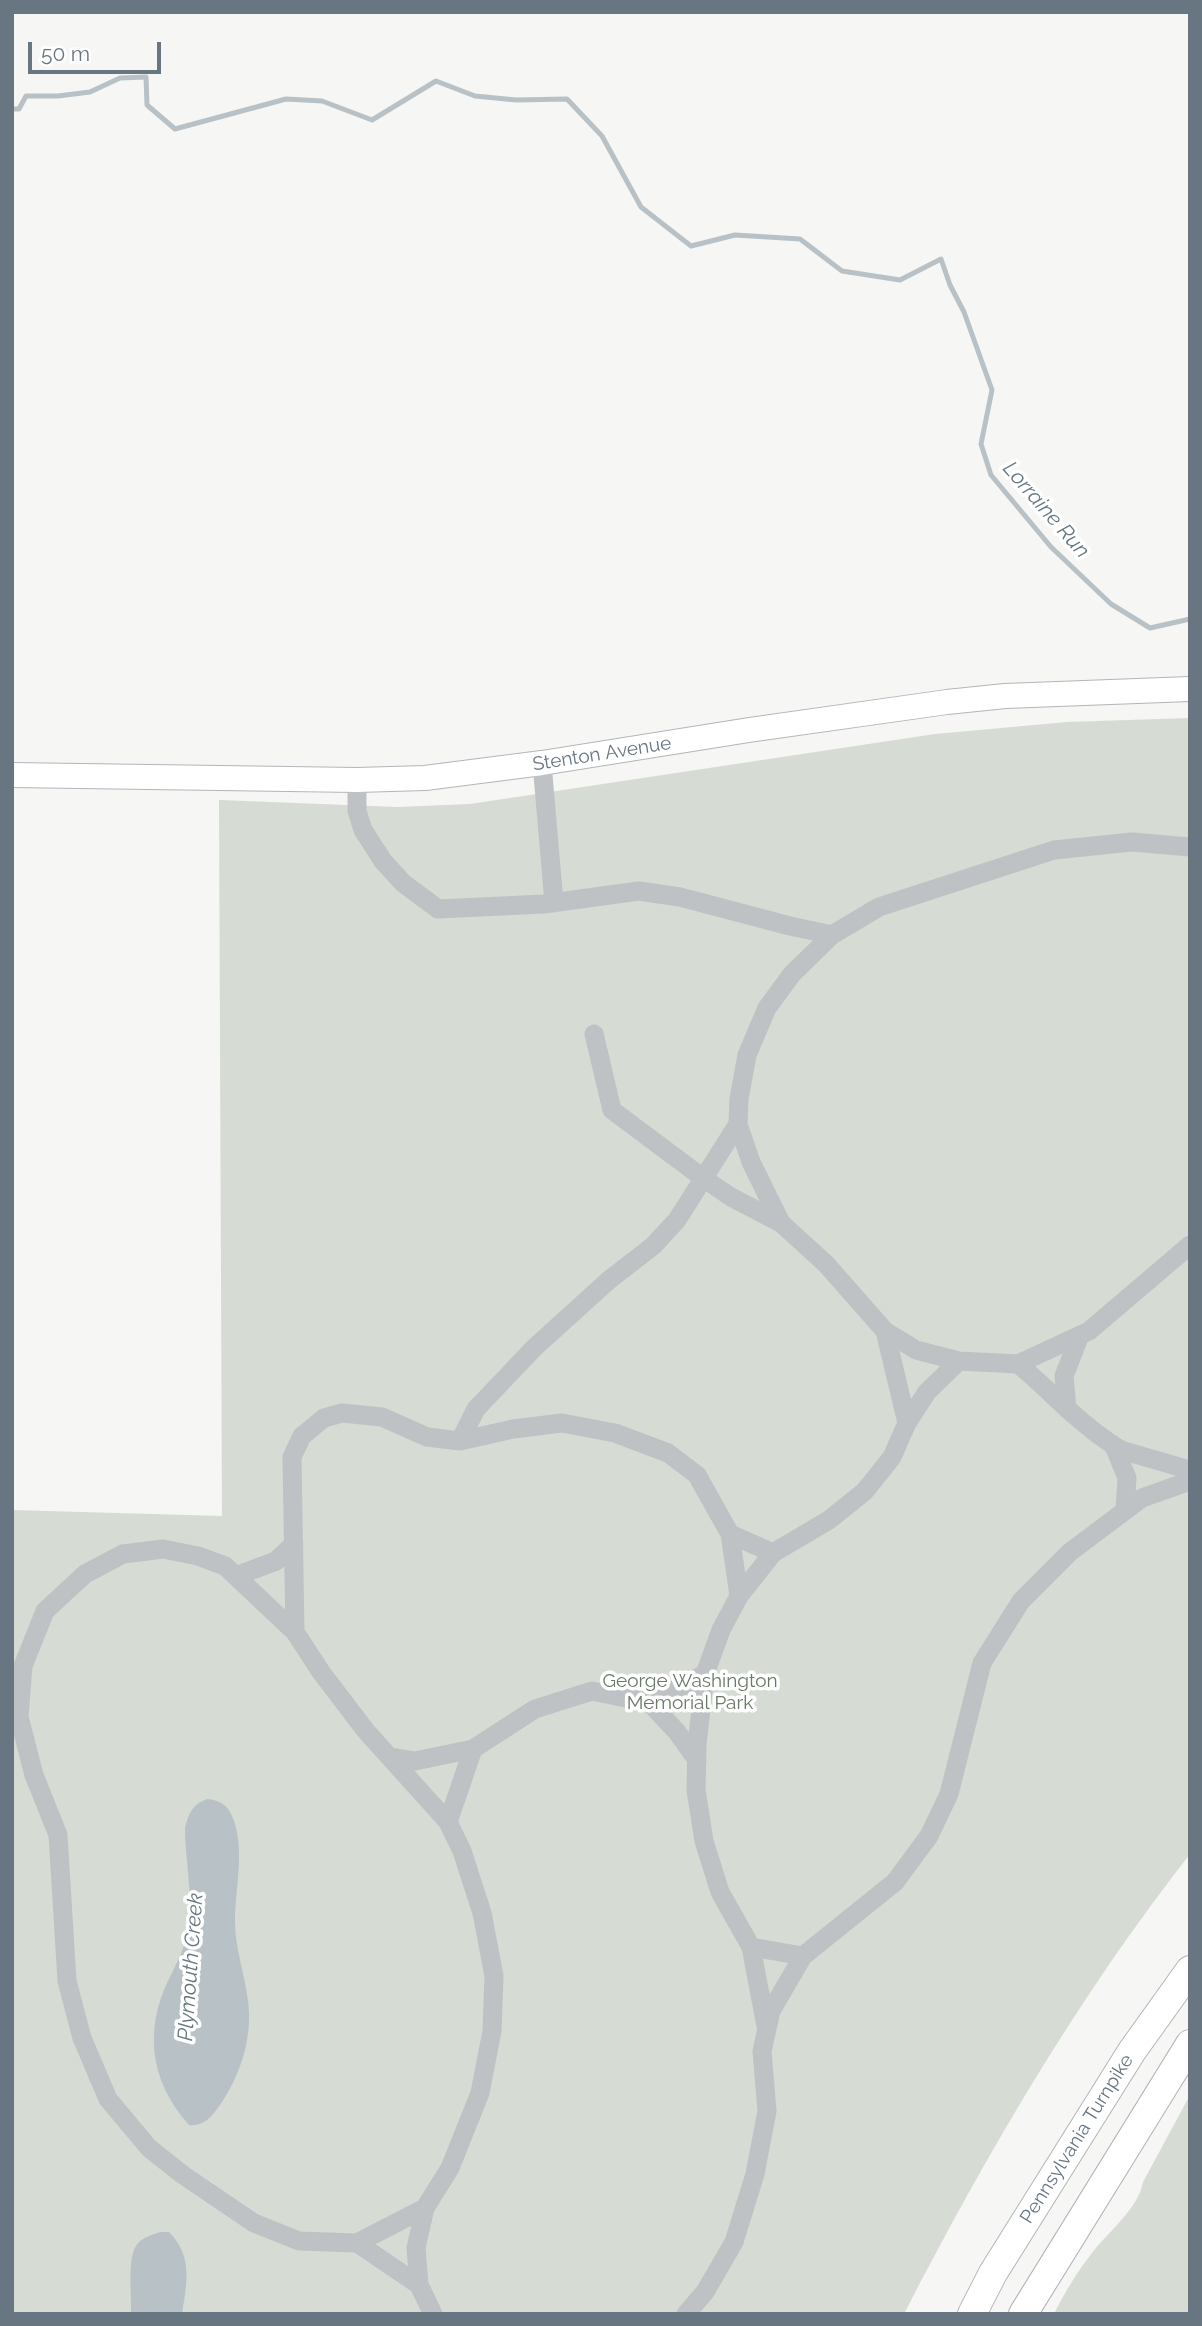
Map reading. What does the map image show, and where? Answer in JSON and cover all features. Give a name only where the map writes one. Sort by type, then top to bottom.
[{"type":"highway","name":"Pennsylvania Turnpike","points":[[972,2314],[993,2273],[1132,2051],[1190,1970]]},
{"type":"highway","points":[[1023,2314],[1190,2043]]},
{"type":"main road","name":"Stenton Avenue","points":[[12,775],[358,780],[450,776],[947,702],[1018,696],[1190,689]]},
{"type":"lane","points":[[542,764],[554,903]]},
{"type":"lane","points":[[358,780],[357,811],[363,830],[383,861],[403,883],[438,909],[554,903],[639,891],[680,897],[832,935]]},
{"type":"lane","points":[[781,1223],[751,1162],[738,1124],[739,1099],[747,1055],[767,1008],[792,974],[832,935],[879,907],[1054,850],[1132,842],[1190,847]]},
{"type":"lane","points":[[594,1034],[612,1110],[731,1197],[781,1223],[826,1264],[885,1331],[916,1350],[959,1361],[1018,1364],[1089,1331],[1190,1245]]},
{"type":"lane","points":[[460,1441],[476,1409],[552,1331],[609,1280],[653,1247],[677,1220],[738,1124]]},
{"type":"lane","points":[[885,1331],[907,1423]]},
{"type":"lane","points":[[1067,1409],[1063,1376],[1080,1335]]},
{"type":"lane","points":[[767,2029],[751,1947],[720,1892],[704,1841],[696,1790],[705,1674],[721,1630],[739,1596],[773,1553],[829,1520],[864,1491],[892,1457],[907,1423],[927,1392],[959,1361]]},
{"type":"lane","points":[[1018,1364],[1052,1391],[1067,1409],[1094,1433],[1114,1446],[1190,1470]]},
{"type":"lane","points":[[295,1632],[292,1457],[302,1436],[324,1418],[342,1413],[383,1417],[427,1437],[460,1441],[513,1429],[562,1423],[615,1433],[668,1453],[697,1475],[730,1534],[739,1596]]},
{"type":"lane","points":[[1114,1446],[1127,1478],[1125,1511]]},
{"type":"lane","points":[[686,2314],[705,2291],[734,2242],[755,2174],[767,2111],[762,2050],[771,2011],[803,1956],[895,1882],[929,1836],[949,1794],[982,1663],[1021,1601],[1070,1552],[1142,1498],[1190,1481]]},
{"type":"lane","points":[[730,1534],[773,1553]]},
{"type":"lane","points":[[236,1576],[276,1561],[294,1544]]},
{"type":"lane","points":[[425,2208],[357,2243],[299,2241],[254,2222],[183,2175],[149,2148],[108,2099],[82,2038],[66,1981],[58,1835],[34,1775],[19,1717],[23,1666],[45,1611],[85,1574],[123,1554],[163,1549],[198,1556],[225,1566],[295,1632],[321,1672],[366,1731],[448,1822],[462,1851],[482,1913],[494,1976],[492,2031],[480,2093],[450,2168],[425,2208],[416,2248],[419,2285],[433,2314]]},
{"type":"lane","points":[[650,1703],[705,1674]]},
{"type":"lane","points":[[391,1757],[415,1761],[473,1749],[535,1709],[592,1691],[650,1703],[677,1732],[697,1760]]},
{"type":"lane","points":[[448,1822],[473,1749]]},
{"type":"lane","points":[[751,1947],[803,1956]]},
{"type":"lane","points":[[357,2243],[419,2285]]},
{"type":"green space","name":"George Washington Memorial Park","points":[[1190,718],[1190,1854],[1110,1964],[1036,2077],[968,2194],[904,2314],[12,2314],[12,1510],[222,1516],[219,800],[398,807],[470,804],[935,734],[1067,722]]},
{"type":"green space","points":[[1190,2095],[1190,2314],[1054,2314],[1087,2260],[1135,2201]]},
{"type":"water","name":"Plymouth Creek","points":[[207,1799],[225,1806],[236,1828],[239,1868],[235,1932],[248,2001],[249,2027],[240,2067],[222,2102],[204,2122],[189,2125],[177,2110],[160,2078],[154,2044],[158,2008],[181,1954],[190,1919],[185,1828],[192,1810]]},
{"type":"water","points":[[169,2232],[177,2241],[185,2260],[186,2281],[182,2314],[131,2314],[133,2252],[146,2237]]},
{"type":"waterway","name":"Lorraine Run","points":[[12,109],[19,109],[26,96],[90,92],[120,78],[146,77],[147,105],[175,129],[286,99],[322,101],[372,120],[436,81],[475,96],[516,100],[567,99],[602,136],[641,207],[691,246],[735,235],[800,239],[842,271],[900,280],[941,259],[964,312],[992,390],[981,444],[991,475],[1051,547],[1111,604],[1150,628],[1190,619]]}]
